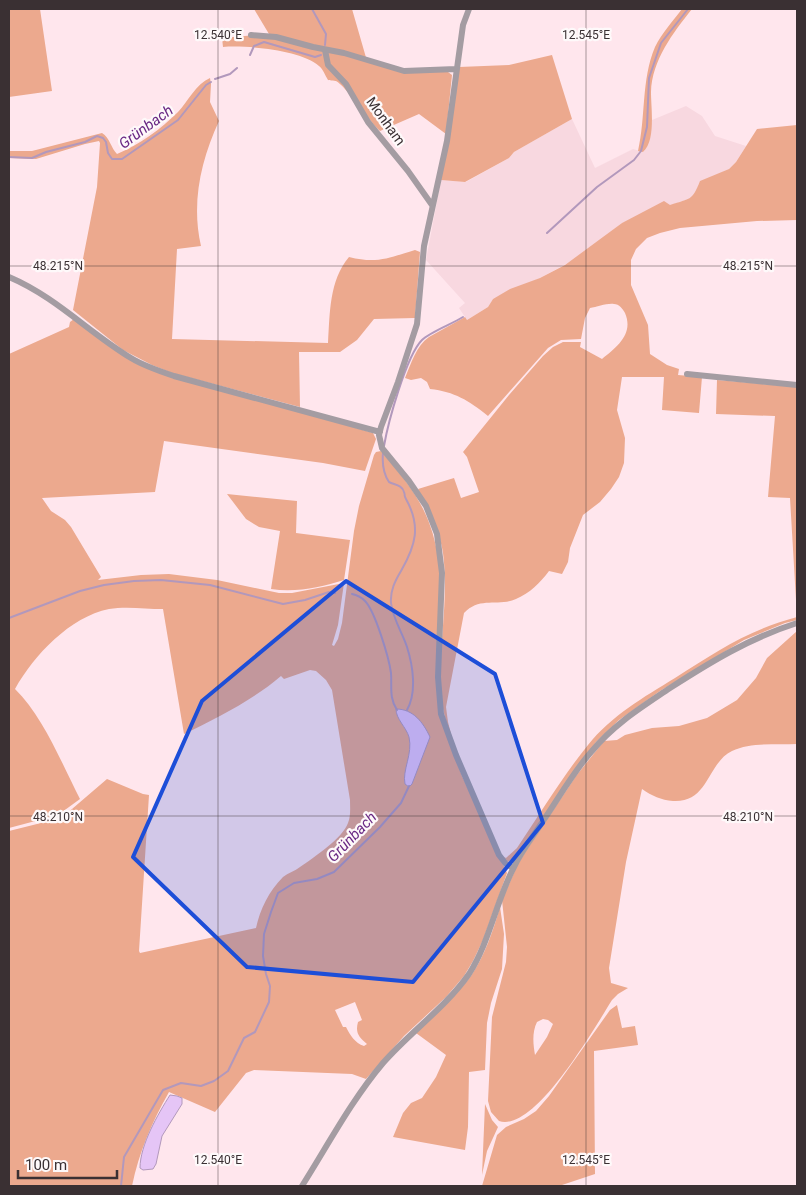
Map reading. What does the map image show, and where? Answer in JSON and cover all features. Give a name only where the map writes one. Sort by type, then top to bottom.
[{"type":"street","points":[[469,9],[463,25],[447,141],[432,205],[420,271],[418,316],[415,332],[380,432],[380,439],[384,451],[426,506],[437,534],[442,573],[438,676],[441,714],[450,740],[499,855],[506,864],[513,868]]},
{"type":"street","points":[[251,35],[276,36],[344,53],[404,71],[456,69]]},
{"type":"street","name":"Monham","points":[[326,50],[328,65],[346,84],[368,122],[408,171],[432,205]]},
{"type":"street","points":[[9,277],[48,296],[120,350],[144,365],[174,376],[380,432]]},
{"type":"street","points":[[687,374],[797,385]]},
{"type":"street","points":[[302,1186],[352,1105],[372,1077],[395,1050],[449,998],[469,973],[482,950],[513,868],[590,752],[620,722],[731,650],[758,637],[797,623]]},
{"type":"highlighted area","points":[[346,581],[495,674],[543,823],[413,982],[247,967],[133,857],[202,701]]},
{"type":"shaded area","points":[[9,9],[40,9],[52,91],[9,97]]},
{"type":"shaded area","points":[[254,9],[352,9],[367,61],[391,69],[448,72],[452,75],[446,134],[419,114],[380,131],[345,89],[336,81],[328,80],[323,70],[311,61],[287,52],[246,47],[223,47],[222,38],[269,34]]},
{"type":"shaded area","points":[[682,9],[692,9],[671,37],[659,58],[652,80],[650,140],[643,152],[638,151],[648,72],[655,47]]},
{"type":"shaded area","points":[[552,55],[572,119],[514,152],[509,158],[465,182],[441,180],[459,67],[509,65]]},
{"type":"shaded area","points":[[210,78],[210,102],[219,121],[207,151],[200,182],[197,214],[201,246],[177,249],[172,339],[328,343],[330,309],[334,287],[342,266],[349,257],[375,260],[390,258],[415,250],[420,252],[415,318],[374,319],[357,340],[340,352],[299,352],[300,407],[172,373],[152,365],[123,350],[73,310],[97,187],[100,143],[99,141],[85,144],[36,159],[9,158],[9,151],[32,151],[102,133],[117,154],[149,136],[164,124],[178,112],[196,88]]},
{"type":"shaded area","points":[[686,106],[702,116],[715,136],[746,146],[729,169],[699,183],[697,191],[691,198],[622,223],[577,258],[540,278],[493,299],[488,307],[467,320],[459,308],[465,303],[426,260],[441,180],[466,182],[572,119],[595,168],[633,149],[643,152],[649,139],[652,120]]},
{"type":"shaded area","points":[[797,125],[797,220],[757,221],[680,228],[647,238],[636,249],[631,260],[631,285],[648,325],[650,354],[667,365],[679,369],[678,375],[702,377],[699,413],[662,410],[664,377],[622,377],[617,410],[625,438],[624,463],[619,477],[611,489],[600,502],[583,515],[570,548],[568,562],[562,574],[549,571],[542,580],[521,597],[509,601],[482,603],[464,613],[446,707],[453,742],[444,713],[441,690],[441,651],[445,592],[443,553],[436,529],[418,489],[454,478],[461,498],[479,492],[467,457],[463,452],[509,395],[543,356],[553,347],[563,342],[581,342],[580,347],[602,359],[618,345],[626,334],[627,321],[625,313],[616,304],[590,308],[585,318],[581,339],[561,340],[548,348],[488,416],[461,398],[447,392],[430,389],[427,382],[421,378],[411,380],[405,378],[417,350],[429,337],[465,317],[467,320],[488,307],[493,299],[510,289],[540,278],[565,265],[622,223],[664,201],[670,205],[690,198],[693,196],[700,181],[729,169],[736,162],[757,129]]},
{"type":"shaded area","points":[[74,319],[140,365],[373,433],[376,439],[365,471],[323,463],[164,441],[155,492],[42,498],[51,511],[65,520],[71,527],[101,577],[98,580],[169,574],[217,580],[279,593],[292,593],[344,583],[338,625],[332,645],[334,646],[342,623],[359,506],[374,455],[376,452],[381,451],[412,490],[432,530],[439,564],[440,718],[462,776],[507,873],[483,940],[464,976],[446,997],[404,1036],[366,1079],[352,1074],[254,1070],[246,1073],[215,1112],[169,1092],[147,1138],[138,1161],[132,1186],[9,1186],[9,831],[53,820],[58,821],[107,779],[149,795],[140,953],[256,928],[266,901],[278,882],[327,847],[345,829],[350,817],[350,800],[332,690],[326,680],[316,671],[310,670],[284,679],[281,676],[247,701],[184,734],[163,609],[116,608],[95,613],[81,620],[54,639],[32,663],[15,689],[43,726],[80,799],[58,815],[9,828],[9,354],[69,327],[70,322]],"holes":[[[355,1002],[362,1020],[358,1022],[357,1032],[367,1044],[364,1046],[353,1038],[346,1027],[343,1027],[335,1010]]]},
{"type":"shaded area","points":[[717,380],[797,387],[797,617],[790,498],[768,497],[775,416],[716,414]]},
{"type":"shaded area","points":[[227,494],[297,501],[296,533],[350,540],[344,580],[308,589],[271,589],[280,531],[259,527],[246,519]]},
{"type":"shaded area","points":[[797,617],[797,620],[744,640],[660,691],[619,720],[596,742],[521,849],[508,862],[504,857],[506,858],[517,848],[569,770],[588,745],[617,716],[719,650],[763,628]]},
{"type":"shaded area","points":[[797,631],[797,744],[756,745],[732,751],[717,764],[701,789],[694,796],[685,800],[664,800],[642,789],[626,862],[609,968],[611,983],[628,988],[612,1000],[563,1075],[546,1095],[529,1111],[513,1120],[499,1121],[491,1112],[488,1101],[492,1017],[506,962],[507,947],[502,900],[517,866],[576,776],[604,741],[617,740],[625,735],[652,728],[679,726],[707,718],[737,700],[756,678],[767,658]],"holes":[[[543,1019],[553,1024],[535,1055],[533,1038],[535,1026],[537,1022]]]},
{"type":"shaded area","points":[[396,709],[408,711],[417,717],[430,737],[412,784],[409,787],[405,784],[404,779],[410,750],[409,737],[396,713]]},
{"type":"shaded area","points":[[500,907],[504,934],[502,969],[487,1023],[485,1070],[469,1072],[468,1127],[465,1150],[393,1137],[403,1113],[411,1103],[422,1098],[436,1077],[446,1055],[416,1033],[452,998],[471,976],[488,943]]},
{"type":"shaded area","points":[[617,1005],[622,1028],[635,1026],[638,1045],[594,1051],[595,1174],[559,1186],[482,1186],[497,1135],[506,1127],[536,1111],[549,1096],[610,1010]]},
{"type":"shaded area","points":[[170,1095],[182,1098],[182,1104],[162,1136],[156,1164],[153,1169],[143,1170],[140,1168],[146,1140]]},
{"type":"shaded area","points":[[485,1104],[492,1120],[498,1127],[487,1151],[482,1175]]},
{"type":"waterway","name":"Grünbach","points":[[312,9],[326,34],[325,45]]},
{"type":"waterway","points":[[547,233],[597,187],[634,160],[641,151],[647,127],[649,78],[661,43],[688,9]]},
{"type":"waterway","name":"Grünbach","points":[[250,55],[254,46],[264,42],[315,57],[321,55]]},
{"type":"waterway","name":"Grünbach","points":[[215,79],[230,74],[237,68]]},
{"type":"waterway","name":"Grünbach","points":[[9,157],[32,158],[46,152],[85,142],[97,136],[103,138],[106,142],[108,153],[112,159],[122,159],[178,120],[206,85],[211,82]]},
{"type":"waterway","points":[[384,446],[398,390],[416,348],[426,337],[463,317]]},
{"type":"waterway","points":[[383,453],[385,475],[389,482],[403,490],[414,518],[415,527],[413,544],[395,582],[391,599],[394,615],[411,662],[413,687],[407,710]]},
{"type":"waterway","name":"Grünbach","points":[[9,618],[80,591],[104,585],[134,581],[161,580],[210,585],[283,604],[305,600],[329,592],[335,593]]},
{"type":"waterway","name":"Grünbach","points":[[352,594],[359,596],[365,601],[377,624],[390,666],[392,697],[397,710]]},
{"type":"waterway","name":"Grünbach","points":[[121,1186],[124,1157],[163,1090],[181,1083],[201,1086],[214,1081],[228,1071],[244,1038],[255,1032],[269,1002],[270,986],[263,956],[264,934],[278,893],[294,883],[317,879],[334,872],[380,827],[401,803],[409,786]]}]
